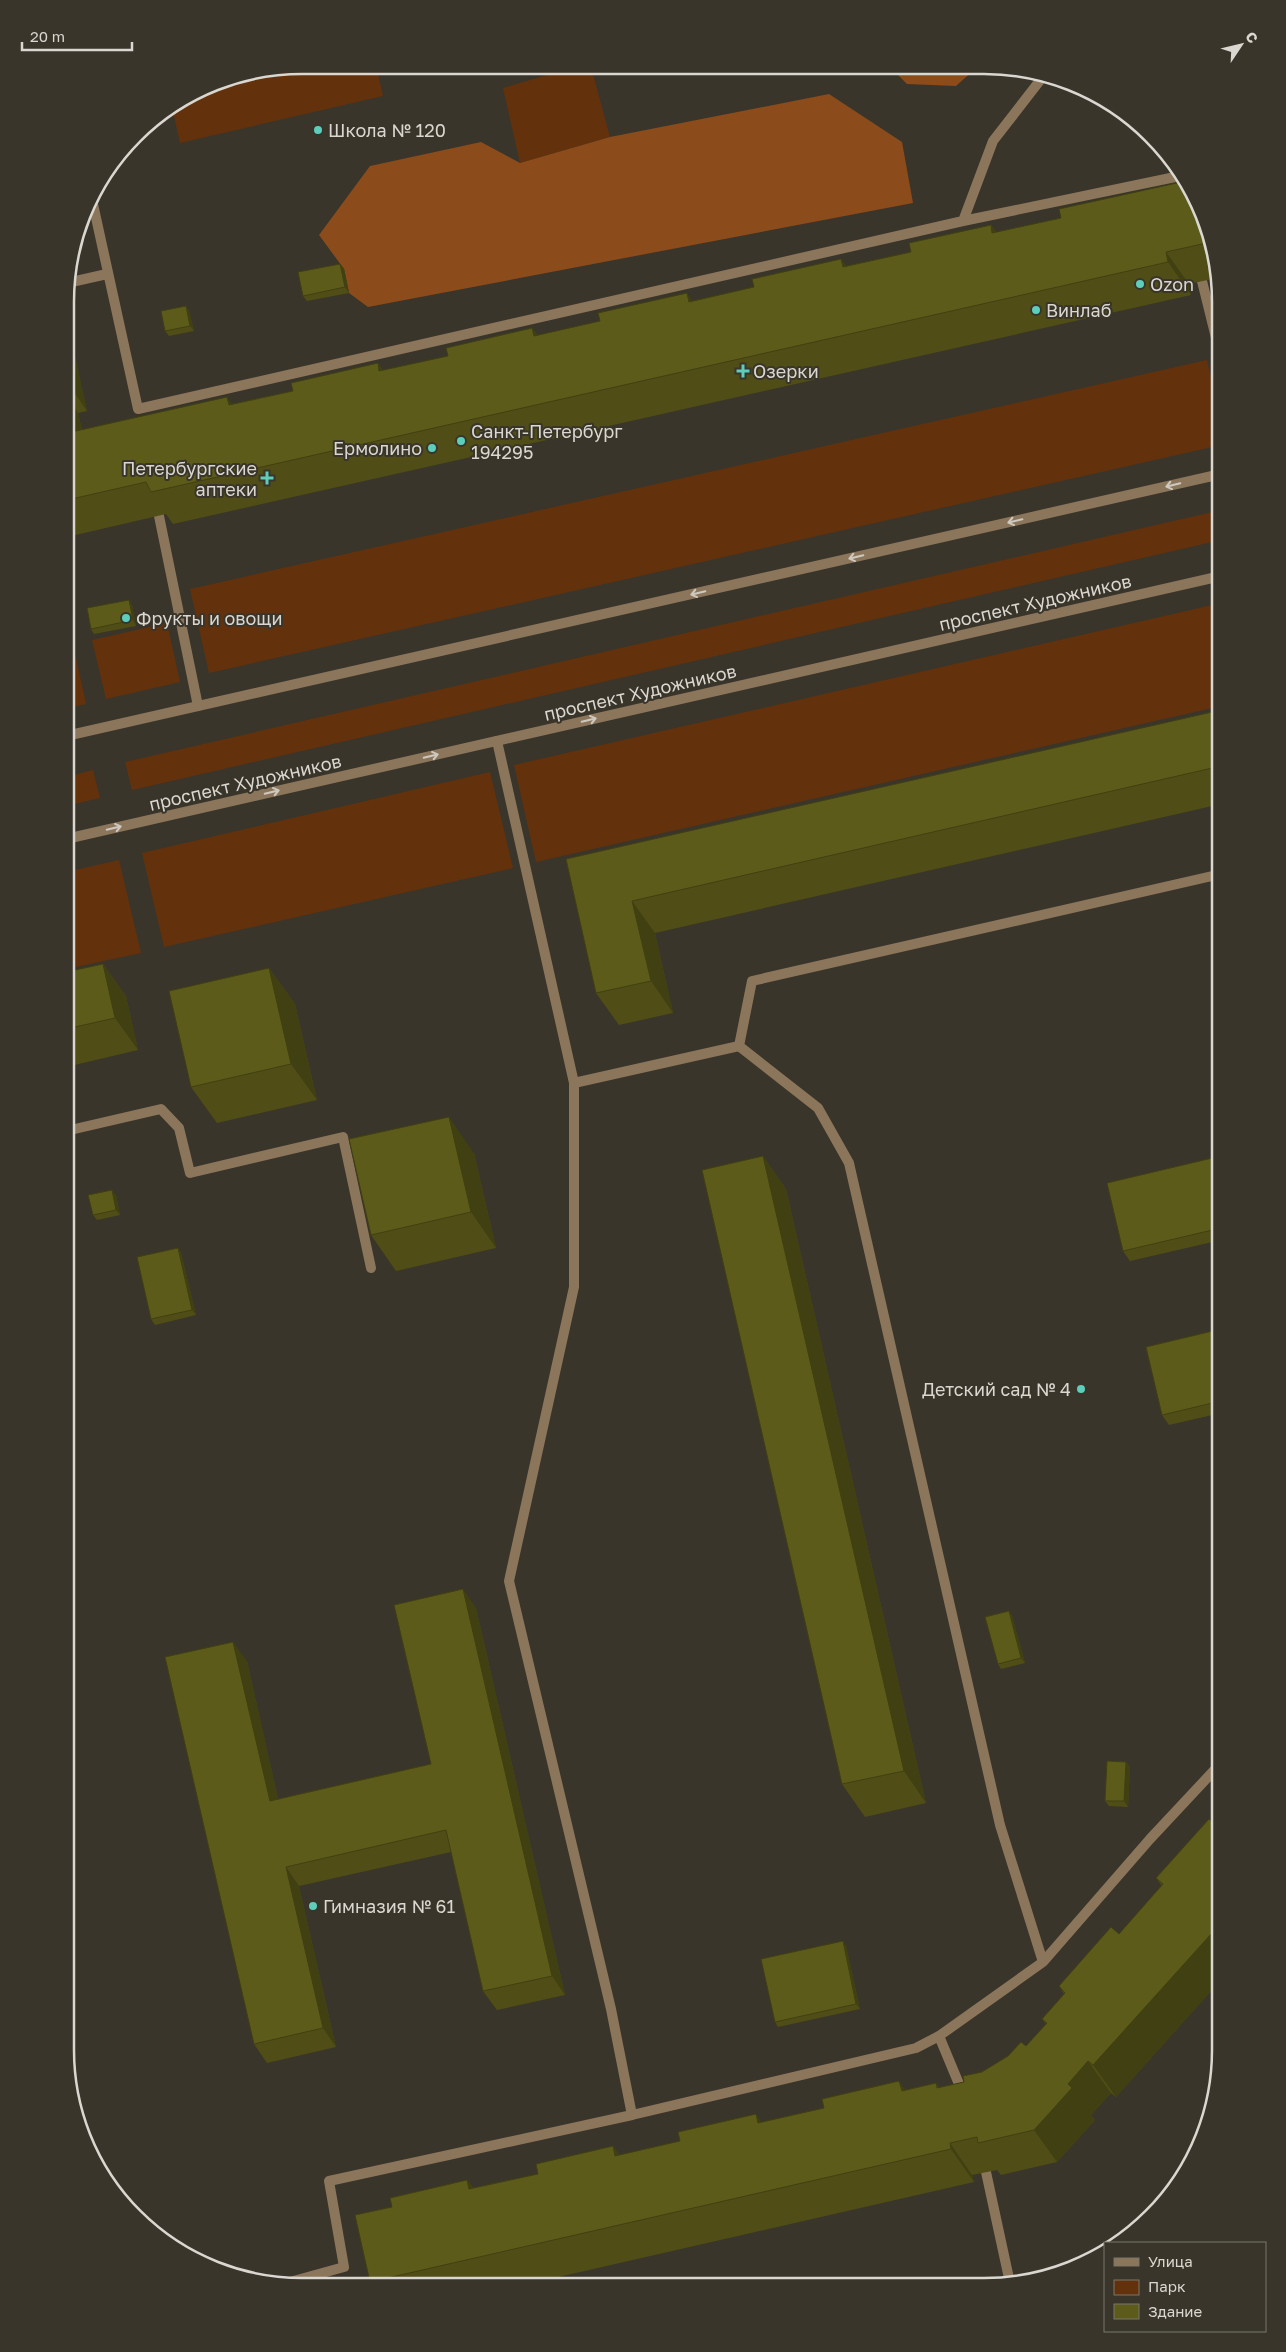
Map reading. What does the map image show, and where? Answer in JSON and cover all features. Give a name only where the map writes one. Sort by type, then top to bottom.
[{"type":"street","points":[[963,221],[993,141],[1040,81]]},
{"type":"street","points":[[94,208],[139,414],[963,221],[1175,177]]},
{"type":"street","points":[[75,281],[108,274]]},
{"type":"street","points":[[1202,281],[1212,322]]},
{"type":"street","points":[[74,734],[1212,476]]},
{"type":"street","points":[[159,516],[198,706]]},
{"type":"street","name":"проспект Художников","points":[[74,837],[1212,578]]},
{"type":"street","points":[[497,741],[574,1083],[574,1287],[509,1581],[611,2009],[632,2114]]},
{"type":"street","points":[[739,1046],[752,982],[1212,876]]},
{"type":"street","points":[[574,1083],[739,1046]]},
{"type":"street","points":[[739,1046],[818,1108],[849,1163],[1000,1825],[1043,1962]]},
{"type":"street","points":[[74,1129],[161,1109],[179,1128],[190,1173],[343,1137],[371,1268]]},
{"type":"street","points":[[304,2278],[344,2267],[329,2181],[632,2114],[916,2048],[939,2036],[1043,1962],[1150,1839],[1212,1772]]},
{"type":"street","points":[[939,2036],[969,2109]]},
{"type":"street","points":[[986,2172],[1009,2277]]},
{"type":"green space","points":[[287,74],[378,74],[383,96],[180,143],[173,113],[201,97],[228,86],[257,78]]},
{"type":"green space","points":[[550,74],[593,74],[610,137],[520,163],[503,88]]},
{"type":"green space","points":[[1207,360],[1212,381],[1212,447],[209,673],[190,589]]},
{"type":"green space","points":[[1212,512],[1212,542],[132,790],[125,762]]},
{"type":"green space","points":[[1212,605],[1212,708],[536,862],[514,765]]},
{"type":"green space","points":[[167,623],[180,682],[106,699],[92,640]]},
{"type":"green space","points":[[74,649],[86,704],[74,707]]},
{"type":"green space","points":[[93,770],[100,798],[74,804],[74,775]]},
{"type":"green space","points":[[490,772],[513,868],[164,947],[142,853]]},
{"type":"green space","points":[[119,860],[141,953],[74,967],[74,870]]},
{"type":"shaded area","points":[[897,74],[969,74],[956,86],[907,84]]},
{"type":"shaded area","points":[[829,94],[902,142],[913,203],[368,307],[349,293],[344,269],[319,235],[370,166],[481,142],[520,163],[610,137]]},
{"type":"building","points":[[1179,183],[1195,214],[1204,244],[1166,252],[1168,262],[151,492],[146,482],[74,498],[74,431],[227,397],[229,405],[293,391],[291,383],[378,363],[379,371],[448,356],[446,348],[532,328],[534,336],[600,321],[598,313],[687,293],[689,302],[754,287],[752,279],[841,259],[843,267],[911,252],[909,243],[991,225],[992,233],[1061,218],[1059,209]]},
{"type":"building","points":[[340,264],[345,287],[303,296],[298,272]]},
{"type":"building","points":[[186,306],[190,326],[165,331],[161,311]]},
{"type":"building","points":[[129,600],[133,620],[91,629],[87,608]]},
{"type":"building","points":[[1212,712],[1212,768],[632,901],[651,981],[596,993],[566,859]]},
{"type":"building","points":[[103,964],[115,1018],[74,1027],[74,970]]},
{"type":"building","points":[[269,968],[291,1064],[191,1087],[169,991]]},
{"type":"building","points":[[449,1117],[471,1212],[371,1235],[349,1139]]},
{"type":"building","points":[[763,1156],[904,1771],[842,1784],[702,1170]]},
{"type":"building","points":[[1212,1158],[1212,1230],[1123,1251],[1107,1183]]},
{"type":"building","points":[[112,1190],[116,1210],[93,1215],[88,1195]]},
{"type":"building","points":[[178,1248],[192,1310],[151,1319],[137,1257]]},
{"type":"building","points":[[1212,1331],[1212,1403],[1162,1415],[1146,1347]]},
{"type":"building","points":[[463,1589],[552,1976],[483,1991],[446,1830],[286,1867],[323,2028],[254,2044],[165,1657],[233,1642],[270,1801],[431,1764],[394,1605]]},
{"type":"building","points":[[1009,1611],[1021,1658],[998,1664],[985,1617]]},
{"type":"building","points":[[1107,1761],[1126,1762],[1124,1801],[1105,1801]]},
{"type":"building","points":[[1209,1819],[1212,1822],[1212,1933],[1093,2065],[1088,2061],[1068,2084],[1072,2088],[1034,2130],[978,2143],[977,2137],[950,2143],[951,2149],[387,2278],[369,2278],[355,2215],[392,2207],[390,2198],[467,2180],[469,2189],[538,2174],[536,2164],[613,2146],[615,2156],[680,2141],[678,2132],[756,2114],[758,2123],[824,2108],[822,2099],[899,2081],[902,2091],[936,2083],[937,2088],[964,2082],[963,2076],[982,2072],[1008,2056],[1021,2042],[1026,2046],[1047,2023],[1042,2019],[1065,1993],[1059,1986],[1111,1927],[1119,1934],[1163,1884],[1156,1878]]},
{"type":"building","points":[[843,1941],[856,2004],[775,2022],[761,1959]]},
{"type":"place","name":"Школа № 120","points":[[318,130]]},
{"type":"place","name":"Ozon","points":[[1140,284]]},
{"type":"place","name":"Винлаб","points":[[1036,310]]},
{"type":"place","name":"Озерки","points":[[743,371]]},
{"type":"place","name":"Санкт-Петербург 194295","points":[[461,441]]},
{"type":"place","name":"Ермолино","points":[[432,448]]},
{"type":"place","name":"Петербургские аптеки","points":[[267,478]]},
{"type":"place","name":"Фрукты и овощи","points":[[126,618]]},
{"type":"place","name":"Детский сад № 4","points":[[1081,1389]]},
{"type":"place","name":"Гимназия № 61","points":[[313,1906]]}]
